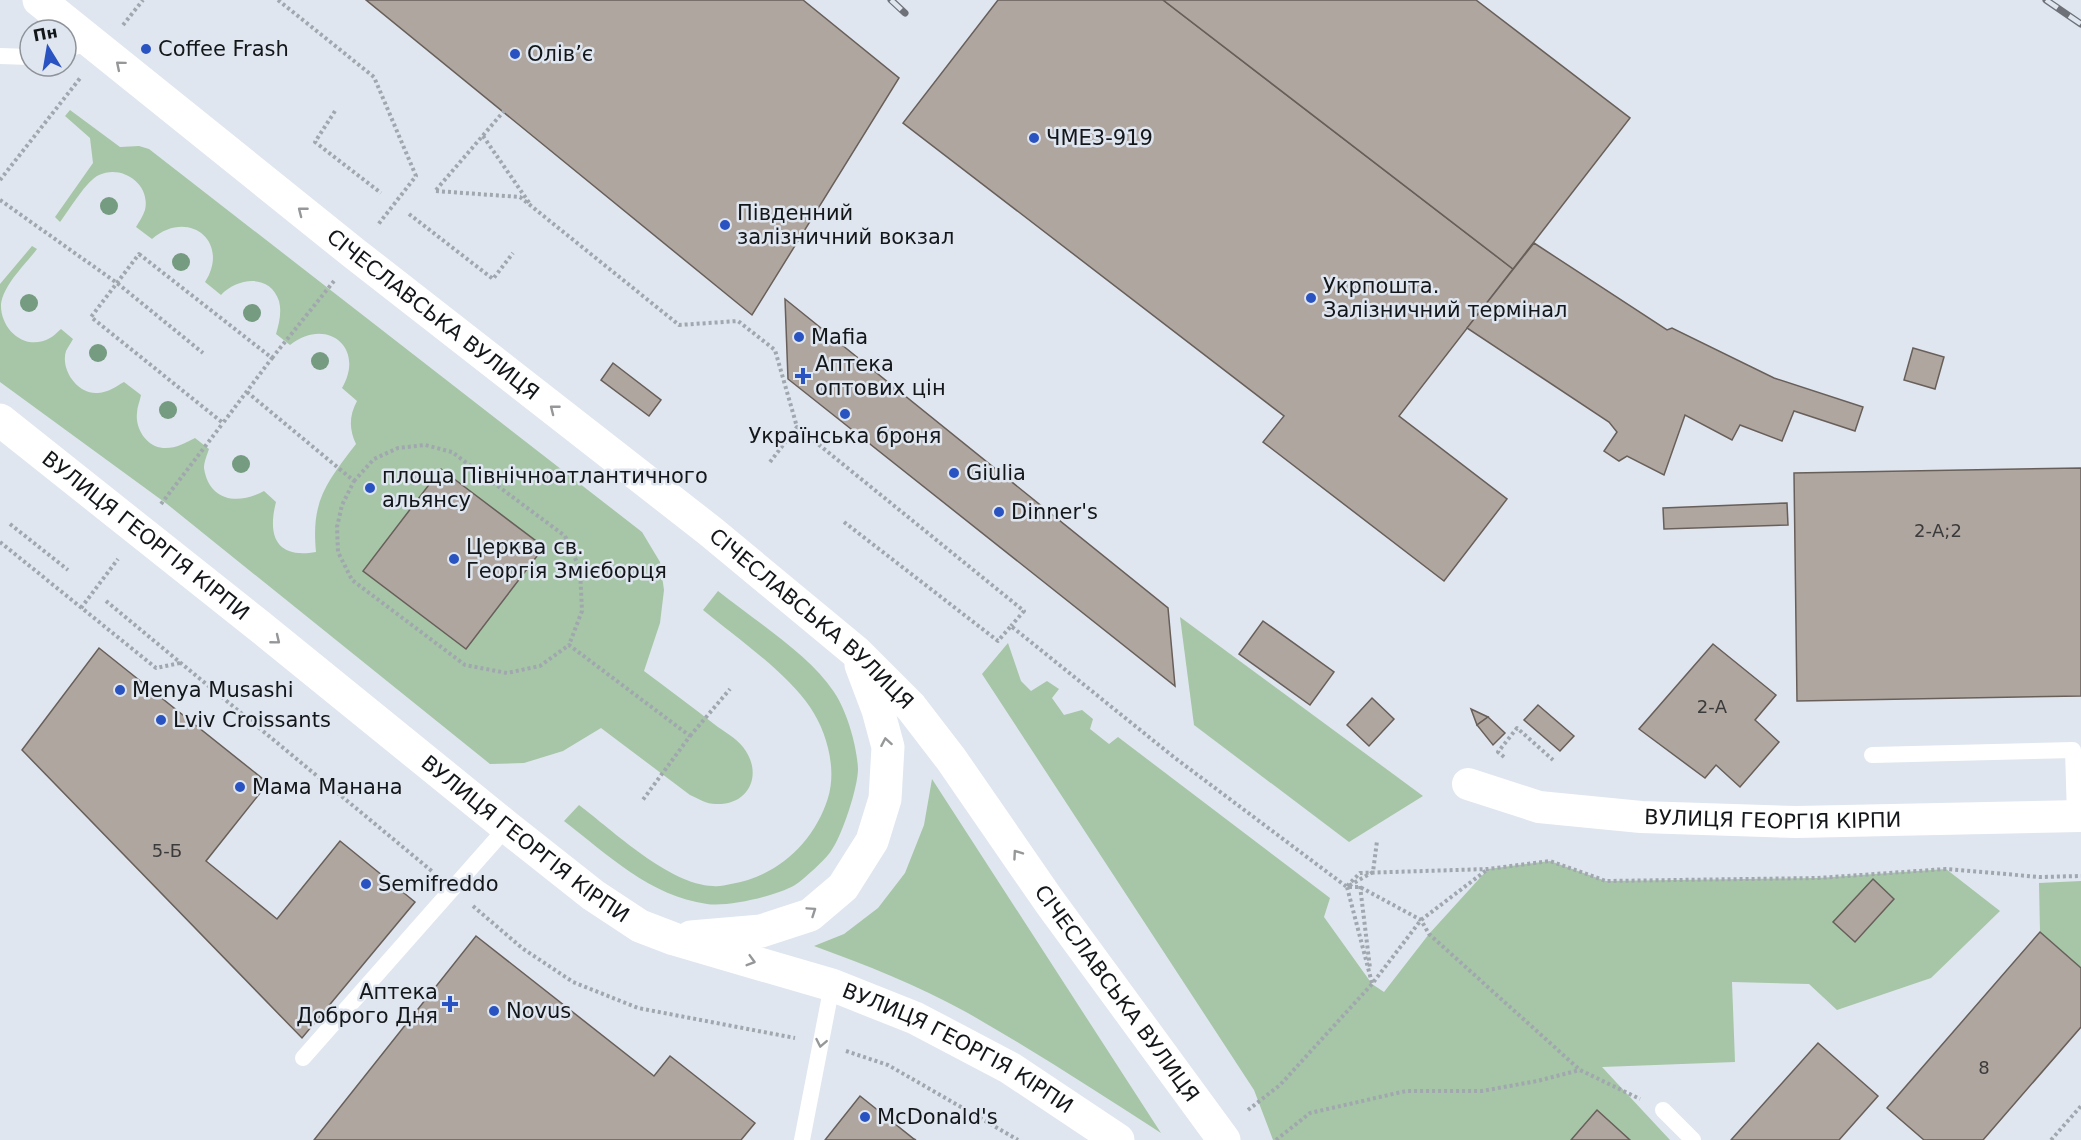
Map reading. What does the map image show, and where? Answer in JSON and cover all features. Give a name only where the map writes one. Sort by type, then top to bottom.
[{"type":"street","name":"СІЧЕСЛАВСЬКА ВУЛИЦЯ","points":[[39,0],[87,48],[710,531],[856,652],[910,707],[951,759],[1049,901],[1224,1140]]},
{"type":"street","name":"ВУЛИЦЯ ГЕОРГІЯ КІРПИ","points":[[0,420],[507,827],[640,926],[674,939],[832,985],[915,1018],[1010,1068],[1118,1140]]},
{"type":"street","points":[[674,939],[761,931],[810,915],[843,887],[872,841],[885,799],[888,747],[878,710],[856,652]]},
{"type":"street","name":"ВУЛИЦЯ ГЕОРГІЯ КІРПИ","points":[[1468,784],[1539,807],[1641,817],[1796,822],[2078,816]]},
{"type":"lane","points":[[0,56],[18,57]]},
{"type":"lane","points":[[1872,755],[2073,750],[2078,816]]},
{"type":"lane","points":[[303,1058],[507,827]]},
{"type":"lane","points":[[802,1140],[832,985]]},
{"type":"lane","points":[[1663,1110],[1693,1140]]},
{"type":"path","points":[[0,180],[87,48],[143,0]]},
{"type":"path","points":[[278,0],[374,77],[416,176]]},
{"type":"path","points":[[334,111],[315,142],[381,193]]},
{"type":"path","points":[[504,111],[436,191],[520,197],[679,325],[738,321],[775,350],[797,427],[1024,611],[999,641],[844,522]]},
{"type":"path","points":[[483,135],[532,207]]},
{"type":"path","points":[[0,200],[117,283],[203,353]]},
{"type":"path","points":[[408,214],[494,279],[513,253]]},
{"type":"path","points":[[139,254],[272,358],[247,392],[222,423],[91,317],[139,254]]},
{"type":"path","points":[[247,392],[354,482]]},
{"type":"path","points":[[770,462],[797,427]]},
{"type":"path","points":[[425,445],[452,452],[565,536],[580,569],[582,611],[569,645],[540,666],[507,673],[465,665],[352,580],[338,552],[337,527],[342,505],[354,482],[374,459],[398,448],[425,445]]},
{"type":"path","points":[[10,524],[69,570]]},
{"type":"path","points":[[0,542],[156,668],[181,663]]},
{"type":"path","points":[[106,601],[160,645]]},
{"type":"path","points":[[1011,626],[1175,758],[1347,887],[1360,887],[1421,920],[1429,934],[1580,1070],[1663,1110]]},
{"type":"path","points":[[569,645],[690,736]]},
{"type":"path","points":[[642,801],[690,736],[730,689]]},
{"type":"path","points":[[1373,873],[1377,841]]},
{"type":"path","points":[[1347,887],[1360,873],[1488,869],[1550,861],[1606,881],[1818,878],[1946,869],[2040,877],[2081,876]]},
{"type":"path","points":[[1248,1110],[1280,1085],[1372,984],[1421,920],[1488,869]]},
{"type":"path","points":[[1360,873],[1373,873]]},
{"type":"path","points":[[1360,873],[1372,984]]},
{"type":"path","points":[[1347,887],[1373,873]]},
{"type":"path","points":[[1347,887],[1372,984]]},
{"type":"path","points":[[1276,1140],[1310,1113],[1406,1091],[1482,1091],[1580,1070]]},
{"type":"path","points":[[2051,1140],[2081,1106]]},
{"type":"green space","points":[[70,110],[120,147],[139,146],[149,149],[642,532],[660,562],[664,590],[660,623],[644,671],[743,747],[752,767],[750,785],[745,793],[728,803],[712,804],[703,801],[690,795],[601,728],[563,751],[524,763],[490,764],[167,504],[0,382],[0,284],[32,246],[37,249],[6,289],[1,304],[5,322],[10,330],[24,340],[41,342],[61,329],[73,339],[65,358],[68,373],[78,386],[91,393],[98,393],[124,382],[141,395],[137,419],[140,431],[147,441],[157,447],[172,448],[195,438],[209,449],[204,468],[212,488],[219,494],[235,499],[264,491],[276,502],[274,535],[284,548],[292,552],[316,552],[316,519],[323,494],[336,470],[356,444],[351,422],[357,401],[342,388],[348,373],[349,360],[346,349],[338,340],[329,335],[317,334],[304,337],[290,345],[276,334],[280,314],[279,301],[275,292],[261,282],[244,282],[221,295],[205,282],[212,267],[213,254],[209,242],[202,234],[191,228],[179,227],[166,230],[152,239],[136,227],[145,210],[146,201],[144,192],[133,179],[117,172],[99,175],[84,189],[60,222],[55,217],[93,163],[90,138],[65,116]]},
{"type":"green space","points":[[718,591],[796,651],[823,678],[839,700],[847,719],[858,769],[852,799],[835,844],[829,854],[803,879],[787,889],[752,900],[707,904],[686,900],[648,883],[564,821],[579,805],[660,867],[696,883],[715,886],[748,880],[778,866],[803,843],[813,829],[822,814],[831,787],[831,763],[826,739],[810,707],[788,681],[703,610]]},
{"type":"green space","points":[[1180,617],[1423,796],[1349,842],[1194,725]]},
{"type":"green space","points":[[1008,643],[1021,681],[1031,691],[1047,681],[1059,689],[1052,698],[1064,715],[1082,710],[1093,719],[1090,729],[1109,744],[1118,737],[1330,898],[1324,917],[1372,984],[1384,992],[1429,934],[1488,869],[1550,861],[1606,881],[1818,878],[1946,869],[2000,911],[1931,978],[1837,1010],[1809,984],[1732,982],[1735,1062],[1602,1067],[1670,1140],[1273,1140],[1254,1090],[982,674]]},
{"type":"green space","points":[[932,779],[1161,1133],[966,1012],[891,976],[814,946],[844,934],[878,908],[905,873],[924,825]]},
{"type":"green space","points":[[2081,881],[2081,968],[2040,932],[2039,883]]},
{"type":"building","name":"Південний залізничний вокзал","points":[[366,0],[803,0],[899,78],[752,315]]},
{"type":"building","name":"Укрпошта. Залізничний термінал","points":[[998,0],[1163,0],[1513,269],[1399,416],[1507,499],[1444,581],[1263,442],[1284,416],[903,123]]},
{"type":"building","points":[[1163,0],[1476,0],[1630,118],[1513,269]]},
{"type":"building","points":[[1534,243],[1667,330],[1672,328],[1774,378],[1863,407],[1855,431],[1794,411],[1782,441],[1740,425],[1732,440],[1685,415],[1664,475],[1627,456],[1619,461],[1604,451],[1617,432],[1609,422],[1467,328]]},
{"type":"building","points":[[785,299],[1168,608],[1175,686],[788,379]]},
{"type":"building","points":[[1913,348],[1944,357],[1935,389],[1904,380]]},
{"type":"building","points":[[613,363],[661,400],[649,416],[601,380]]},
{"type":"building","points":[[2081,468],[2081,696],[1797,701],[1794,473]]},
{"type":"building","name":"Церква св. Георгія Змієборця","points":[[441,469],[544,547],[466,649],[363,571]]},
{"type":"building","points":[[1787,503],[1788,525],[1664,529],[1663,508]]},
{"type":"building","points":[[1263,621],[1334,672],[1310,705],[1239,654]]},
{"type":"building","points":[[1713,644],[1776,695],[1755,720],[1779,742],[1740,787],[1716,765],[1705,778],[1639,729]]},
{"type":"building","points":[[99,648],[268,783],[206,861],[277,919],[340,841],[415,902],[302,1038],[22,750]]},
{"type":"building","points":[[1372,698],[1394,719],[1369,746],[1347,725]]},
{"type":"building","points":[[1538,705],[1574,736],[1560,751],[1524,720]]},
{"type":"building","points":[[1471,709],[1488,717],[1477,725]]},
{"type":"building","points":[[1488,717],[1505,733],[1493,745],[1477,725]]},
{"type":"building","points":[[1873,879],[1894,899],[1855,942],[1833,922]]},
{"type":"building","points":[[2040,932],[2081,968],[2081,1027],[1983,1140],[1924,1140],[1887,1108]]},
{"type":"building","name":"Novus","points":[[476,936],[654,1076],[670,1056],[755,1123],[741,1140],[314,1140]]},
{"type":"building","points":[[1818,1043],[1878,1096],[1839,1140],[1731,1140]]},
{"type":"building","name":"McDonald's","points":[[860,1096],[914,1139],[916,1140],[825,1140]]},
{"type":"building","points":[[1597,1110],[1630,1140],[1571,1140]]},
{"type":"railway","points":[[891,0],[905,13]]},
{"type":"railway","points":[[2046,0],[2081,24]]},
{"type":"place","name":"Coffee Frash","points":[[146,49]]},
{"type":"place","name":"Олівʼє","points":[[515,54]]},
{"type":"place","name":"ЧМЕ3-919","points":[[1034,138]]},
{"type":"place","name":"Південний залізничний вокзал","points":[[725,225]]},
{"type":"place","name":"Укрпошта. Залізничний термінал","points":[[1311,298]]},
{"type":"place","name":"Mafia","points":[[799,337]]},
{"type":"place","name":"Аптека оптових цін","points":[[803,376]]},
{"type":"place","name":"Українська броня","points":[[845,414]]},
{"type":"place","name":"Giulia","points":[[954,473]]},
{"type":"place","name":"площа Північноатлантичного альянсу","points":[[370,488]]},
{"type":"place","name":"Dinner's","points":[[999,512]]},
{"type":"place","name":"Церква св. Георгія Змієборця","points":[[454,559]]},
{"type":"place","name":"Menya Musashi","points":[[120,690]]},
{"type":"place","name":"Lviv Croissants","points":[[161,720]]},
{"type":"place","name":"Мама Манана","points":[[240,787]]},
{"type":"place","name":"Semifreddo","points":[[366,884]]},
{"type":"place","name":"Аптека Доброго Дня","points":[[450,1004]]},
{"type":"place","name":"Novus","points":[[494,1011]]},
{"type":"place","name":"McDonald's","points":[[865,1117]]}]
